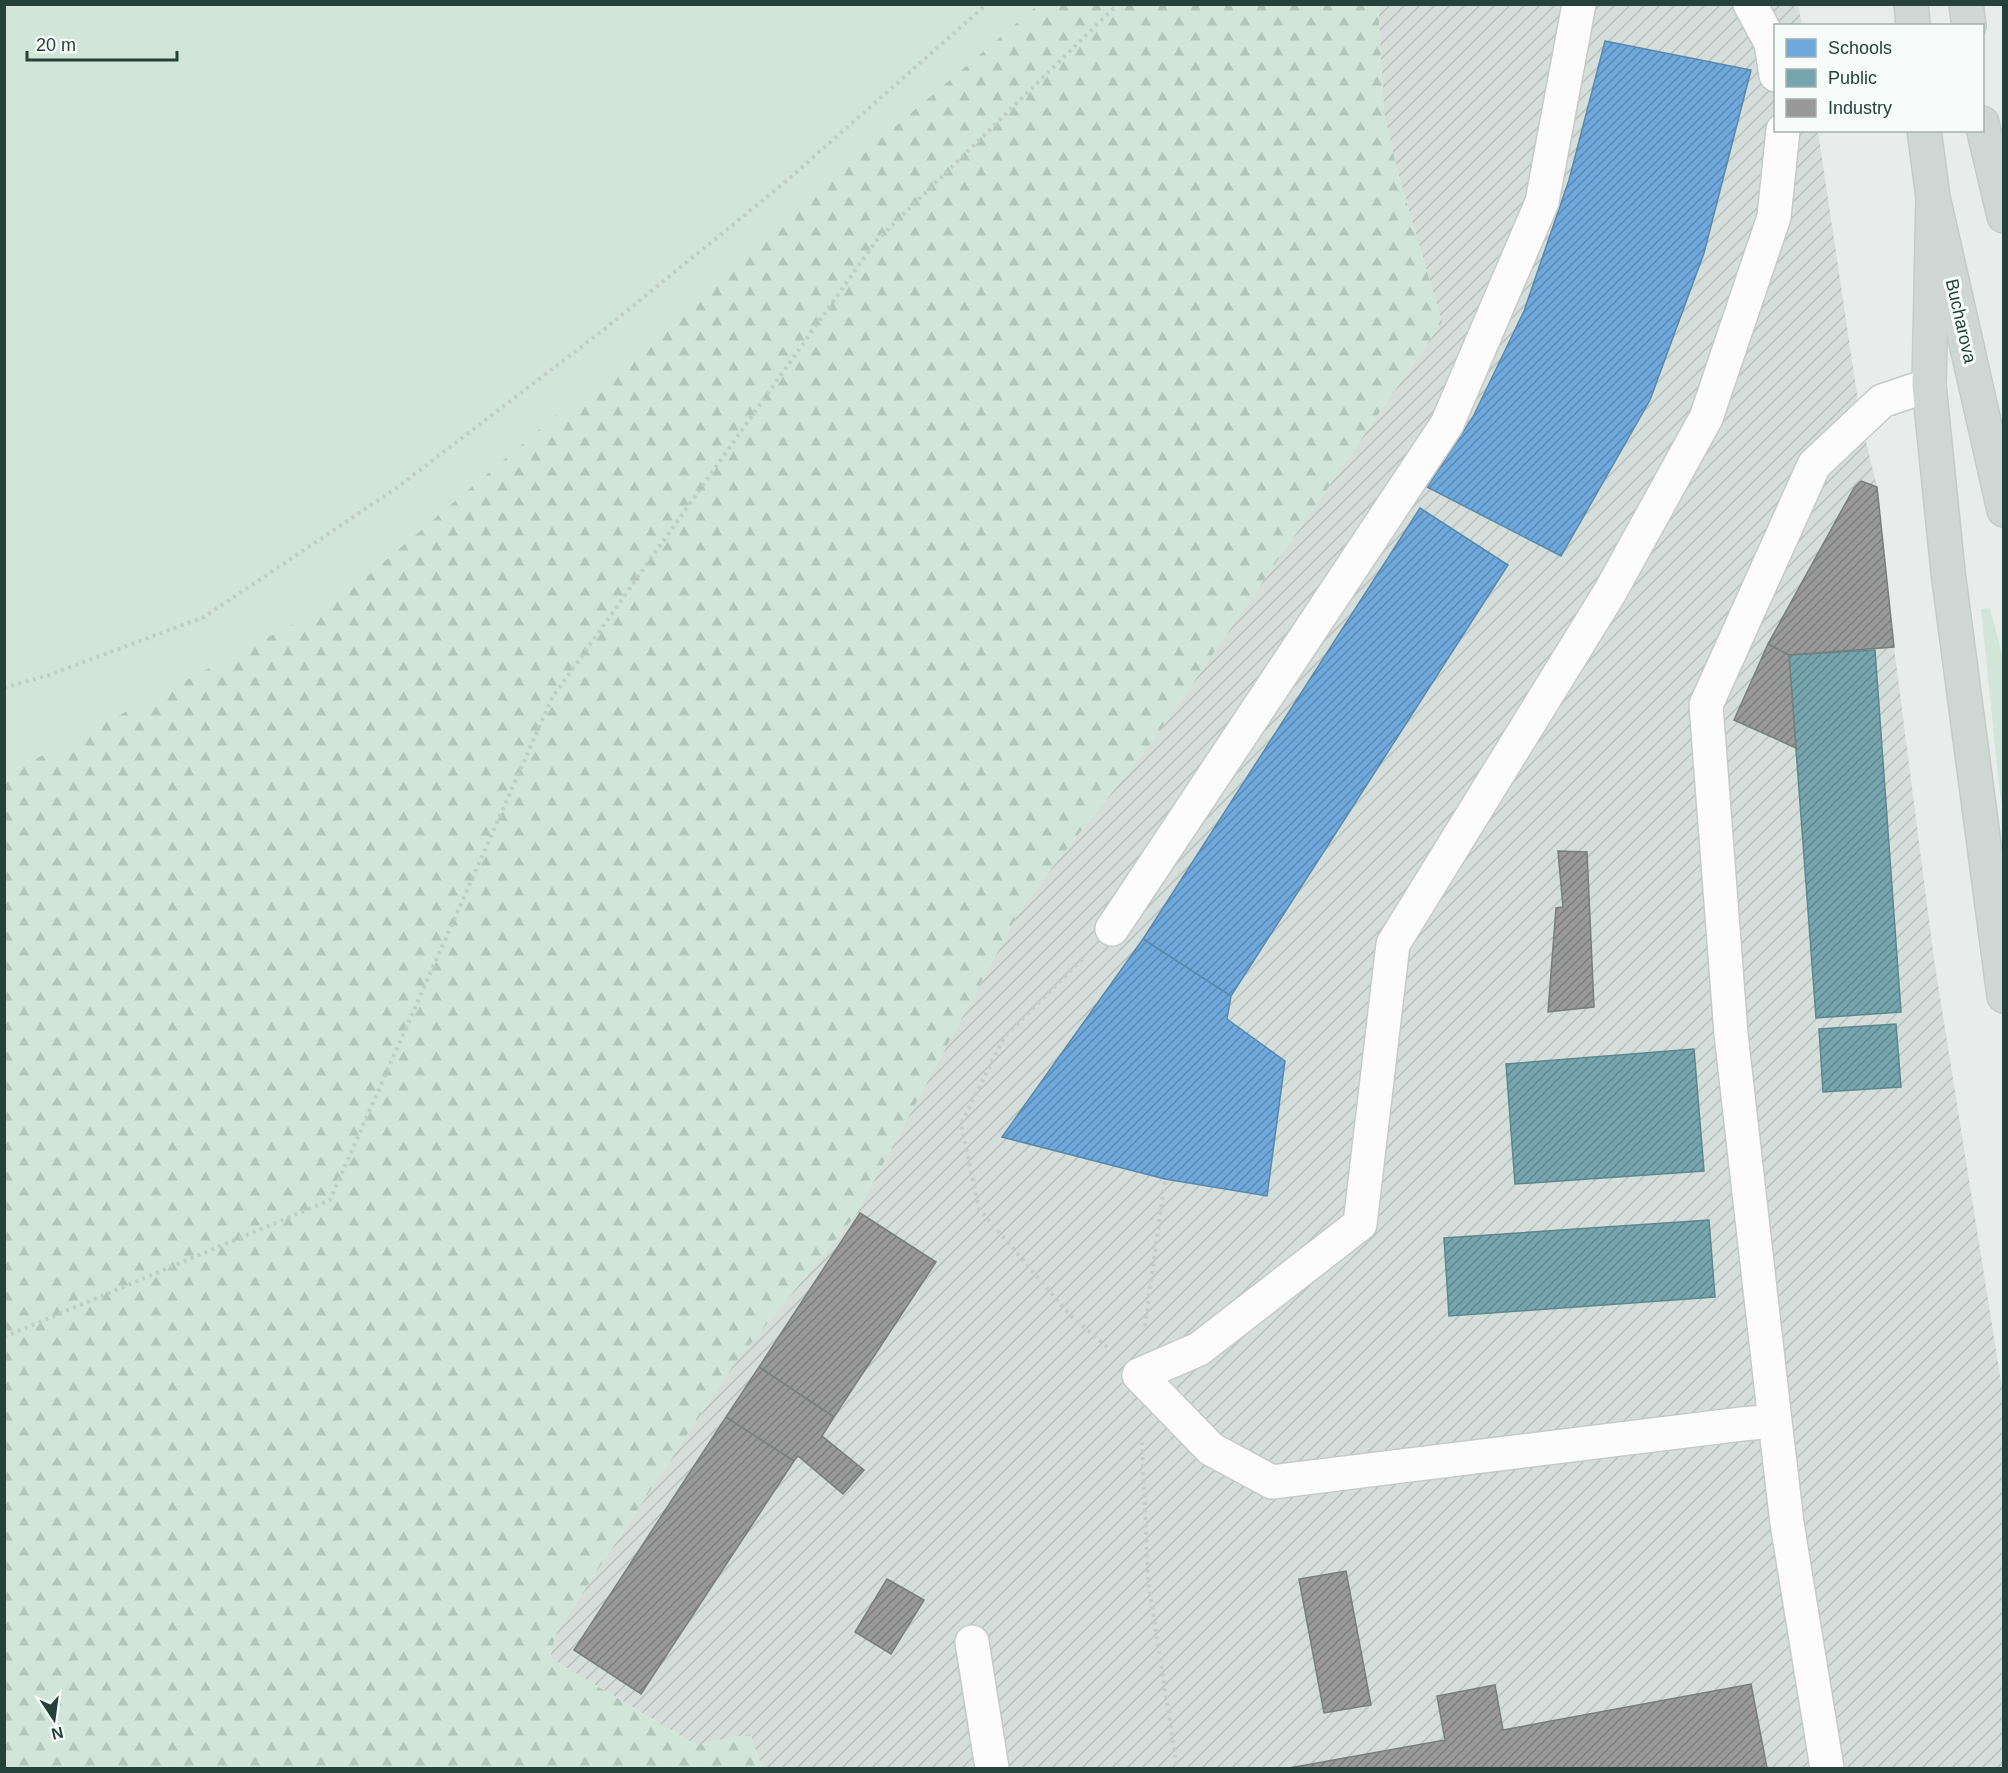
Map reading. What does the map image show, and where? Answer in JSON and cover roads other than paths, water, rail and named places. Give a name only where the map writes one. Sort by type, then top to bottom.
[{"type":"main road","points":[[1911,4],[1913,24]]},
{"type":"main road","points":[[1966,4],[1969,24]]},
{"type":"main road","points":[[1984,127],[2004,216]]},
{"type":"main road","name":"Bucharova","points":[[1924,132],[1933,197],[2004,510]]},
{"type":"main road","points":[[1933,197],[1929,386],[1948,572],[2004,996]]},
{"type":"lane","points":[[1112,928],[1448,424],[1542,202],[1579,4]]},
{"type":"lane","points":[[1750,4],[1771,43],[1774,62]]},
{"type":"lane","points":[[1775,1421],[1272,1482],[1211,1449],[1139,1375],[1199,1348],[1360,1224],[1393,944],[1610,592],[1706,418],[1774,218],[1783,132]]},
{"type":"lane","points":[[1827,1768],[1787,1523],[1775,1421],[1731,1034],[1706,705],[1814,465],[1882,401],[1929,386]]},
{"type":"lane","points":[[972,1642],[992,1768]]}]
